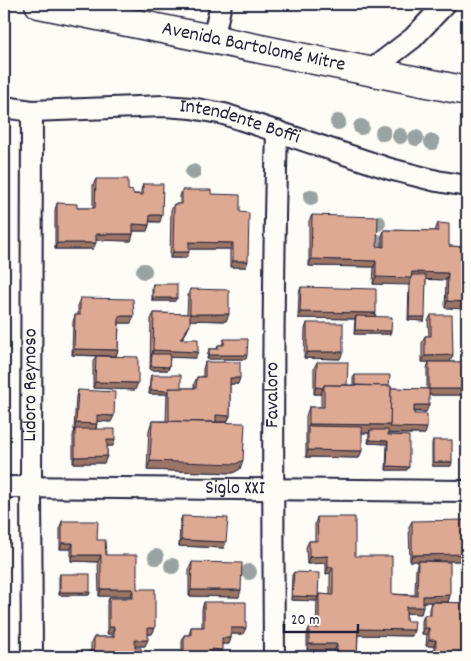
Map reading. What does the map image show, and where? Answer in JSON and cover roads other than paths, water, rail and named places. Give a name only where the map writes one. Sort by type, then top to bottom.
[{"type":"main road","name":"Avenida Bartolomé Mitre","points":[[39,4],[467,91]]},
{"type":"street","points":[[213,39],[221,4]]},
{"type":"street","points":[[370,71],[413,38],[445,4]]},
{"type":"street","name":"Intendente Boffi","points":[[4,106],[32,111],[164,106],[191,108],[224,114],[390,169],[437,181],[467,186]]},
{"type":"street","name":"Lidoro Reynoso","points":[[32,111],[32,657]]},
{"type":"street","name":"Favaloro","points":[[274,657],[273,489],[277,131]]},
{"type":"street","name":"Siglo XXI","points":[[4,487],[467,491]]}]
